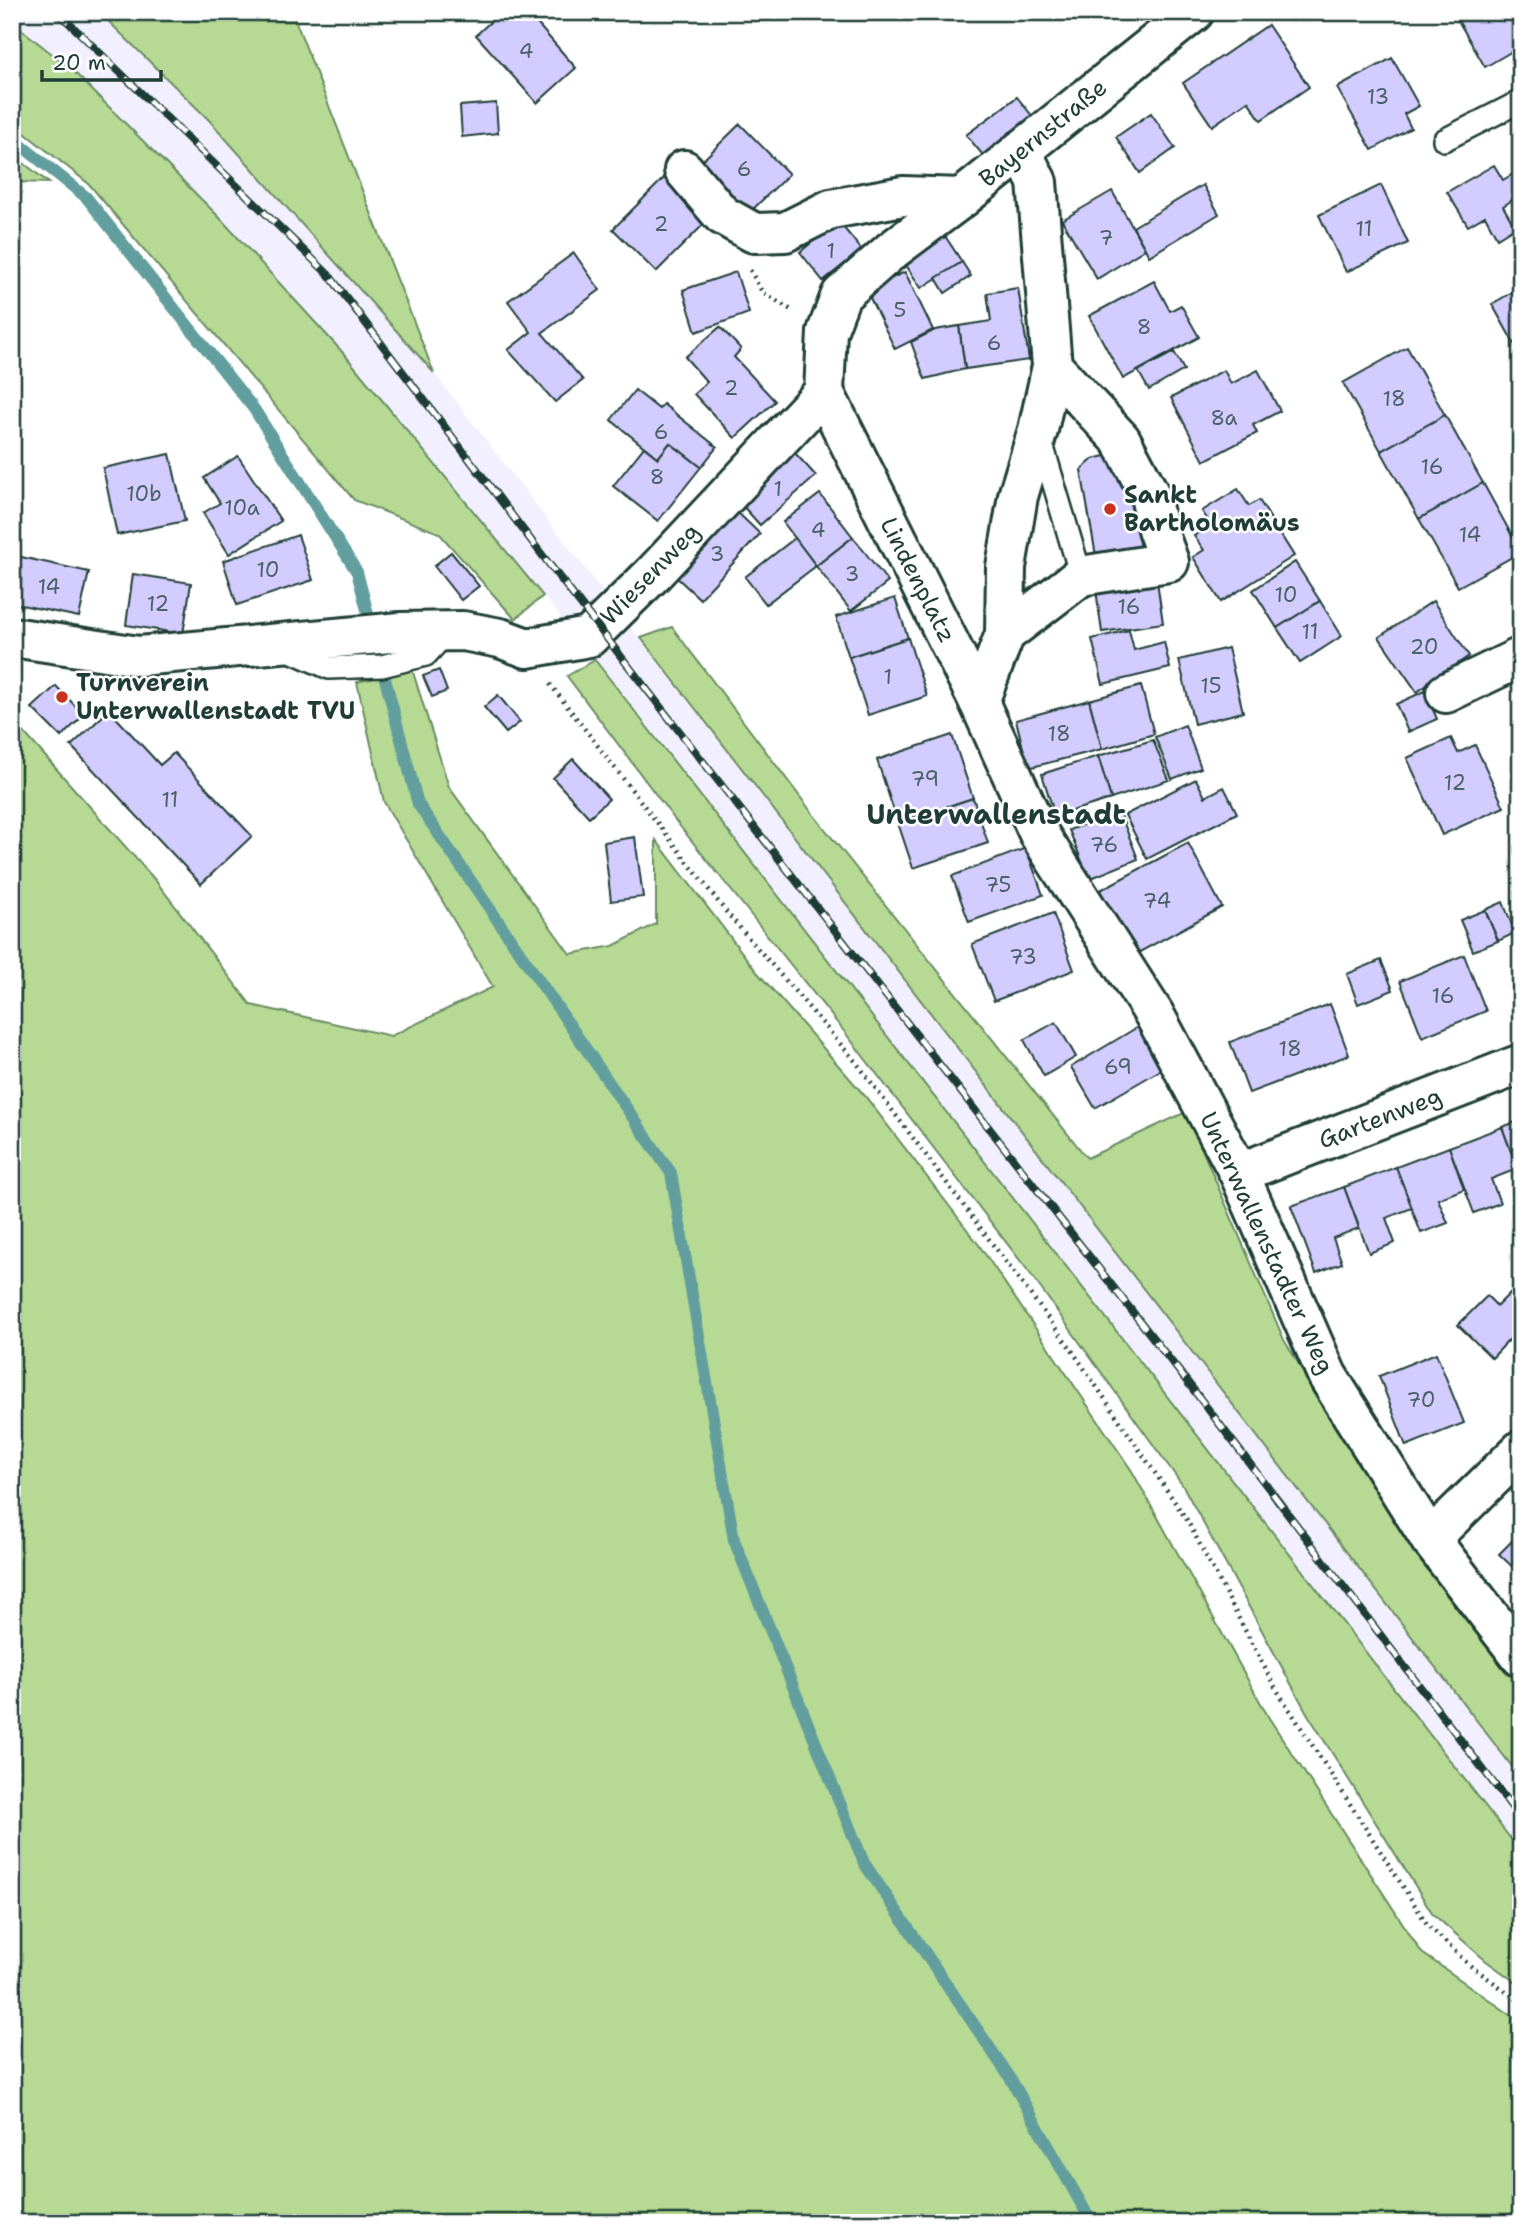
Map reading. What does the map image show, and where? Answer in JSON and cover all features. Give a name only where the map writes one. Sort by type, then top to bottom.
[{"type":"street","name":"Bayernstraße","points":[[827,332],[841,295],[891,251],[962,198],[1194,12]]},
{"type":"street","points":[[979,702],[1005,634],[1006,567],[1018,496],[1038,430],[1052,366],[1037,182],[1021,150]]},
{"type":"street","points":[[684,170],[722,215],[754,233],[785,232],[831,209],[903,196],[962,198]]},
{"type":"street","points":[[824,392],[827,332]]},
{"type":"street","points":[[1005,634],[1081,576],[1169,562],[1157,529],[1150,495],[1121,440],[1052,366]]},
{"type":"street","name":"Wiesenweg","points":[[12,637],[139,656],[401,632],[463,631],[500,638],[527,648],[589,637],[653,574],[824,392]]},
{"type":"street","name":"Lindenplatz","points":[[824,392],[979,702]]},
{"type":"street","points":[[1446,693],[1521,657]]},
{"type":"street","name":"Unterwallenstadter Weg","points":[[979,702],[1039,834],[1154,1014],[1239,1173],[1327,1375],[1430,1539],[1521,1657]]},
{"type":"street","name":"Gartenweg","points":[[1239,1173],[1521,1064]]},
{"type":"street","points":[[1430,1539],[1521,1450]]},
{"type":"lane","points":[[1444,140],[1521,102]]},
{"type":"lane","points":[[1038,430],[1081,576]]},
{"type":"lane","points":[[278,645],[329,668],[382,666],[426,655],[448,631]]},
{"type":"path","points":[[754,233],[750,271],[762,292],[827,332]]},
{"type":"path","points":[[527,648],[550,684],[727,913],[856,1062],[1069,1346],[1187,1520],[1275,1687],[1427,1924],[1468,1964],[1521,2002]]},
{"type":"shaded area","points":[[12,12],[99,12],[104,16],[209,120],[434,373],[1521,1778],[1521,1852],[617,686],[345,355],[220,218],[72,70],[12,22]]},
{"type":"green space","points":[[99,12],[292,12],[434,373],[209,120]]},
{"type":"green space","points":[[12,22],[72,70],[220,218],[345,355],[543,596],[515,619],[439,533],[354,500],[89,184],[12,123]]},
{"type":"green space","points":[[12,154],[49,183],[12,182]]},
{"type":"green space","points":[[672,627],[813,814],[1087,1158],[1186,1112],[1284,1340],[1404,1534],[1521,1685],[1521,1778],[641,638]]},
{"type":"green space","points":[[595,660],[1521,1852],[1521,1986],[1485,1960],[1433,1914],[1307,1713],[1183,1486],[1029,1272],[843,1030],[675,820],[567,676]]},
{"type":"green space","points":[[412,669],[449,787],[570,954],[613,946],[656,924],[656,840],[757,972],[865,1096],[979,1245],[1132,1471],[1269,1718],[1422,1953],[1521,2022],[1521,2223],[12,2223],[12,719],[155,880],[251,1005],[391,1036],[493,987],[384,802],[357,682]]},
{"type":"building","points":[[501,12],[527,12],[576,68],[537,103],[476,35]]},
{"type":"building","points":[[1464,12],[1521,12],[1521,46],[1485,67],[1456,17]]},
{"type":"building","points":[[1268,25],[1309,87],[1261,120],[1248,101],[1212,126],[1183,83]]},
{"type":"building","points":[[1392,58],[1419,106],[1404,114],[1411,128],[1372,150],[1337,88]]},
{"type":"building","points":[[1017,97],[1037,122],[987,160],[966,135]]},
{"type":"building","points":[[496,103],[498,133],[462,137],[460,106]]},
{"type":"building","points":[[1151,113],[1175,148],[1140,173],[1116,137]]},
{"type":"building","points":[[740,124],[789,174],[749,213],[700,163]]},
{"type":"building","points":[[1494,165],[1503,180],[1513,174],[1521,187],[1521,195],[1503,206],[1515,227],[1497,238],[1485,216],[1468,226],[1447,192]]},
{"type":"building","points":[[666,176],[709,219],[656,272],[613,229]]},
{"type":"building","points":[[1203,185],[1219,214],[1149,256],[1133,227]]},
{"type":"building","points":[[1381,185],[1408,243],[1346,272],[1319,215]]},
{"type":"building","points":[[1112,191],[1145,249],[1097,279],[1062,220]]},
{"type":"building","points":[[838,221],[862,250],[823,281],[800,252]]},
{"type":"building","points":[[943,233],[962,262],[921,288],[902,259]]},
{"type":"building","points":[[574,253],[600,290],[542,333],[583,380],[555,402],[508,350],[531,332],[508,301]]},
{"type":"building","points":[[962,262],[971,276],[945,293],[936,278]]},
{"type":"building","points":[[736,272],[749,313],[696,332],[683,290]]},
{"type":"building","points":[[905,272],[933,330],[895,349],[866,290]]},
{"type":"building","points":[[1154,281],[1170,311],[1181,305],[1199,337],[1123,379],[1089,316]]},
{"type":"building","points":[[1521,287],[1521,356],[1492,304]]},
{"type":"building","points":[[1018,288],[1029,360],[965,369],[959,326],[991,321],[987,293]]},
{"type":"building","points":[[959,326],[965,369],[925,379],[911,342],[935,330]]},
{"type":"building","points":[[720,327],[741,349],[734,357],[775,401],[735,438],[694,394],[707,382],[685,357]]},
{"type":"building","points":[[1407,347],[1445,415],[1381,451],[1343,383]]},
{"type":"building","points":[[1174,352],[1184,370],[1149,390],[1138,371]]},
{"type":"building","points":[[1224,370],[1231,384],[1258,370],[1280,411],[1253,425],[1257,433],[1204,461],[1171,398]]},
{"type":"building","points":[[635,390],[659,409],[663,404],[717,447],[701,467],[670,443],[658,458],[611,420]]},
{"type":"building","points":[[1445,415],[1483,483],[1419,519],[1381,451]]},
{"type":"building","points":[[670,443],[701,467],[658,521],[613,486],[644,447],[658,458]]},
{"type":"building","points":[[795,453],[816,476],[760,525],[740,503]]},
{"type":"building","points":[[170,454],[185,521],[117,535],[103,468]]},
{"type":"building","name":"Sankt Bartholomäus","points":[[1110,455],[1123,466],[1140,548],[1096,556],[1081,470],[1093,459]]},
{"type":"building","points":[[238,456],[281,521],[229,554],[203,513],[220,503],[204,478]]},
{"type":"building","points":[[1483,483],[1521,552],[1458,587],[1419,519]]},
{"type":"building","points":[[1238,489],[1249,506],[1259,500],[1294,556],[1221,602],[1193,557],[1204,550],[1194,536],[1211,525],[1202,511]]},
{"type":"building","points":[[820,494],[853,537],[816,566],[783,522]]},
{"type":"building","points":[[734,509],[760,534],[700,599],[674,575]]},
{"type":"building","points":[[298,535],[313,580],[237,605],[223,561]]},
{"type":"building","points":[[853,537],[888,582],[851,611],[816,566]]},
{"type":"building","points":[[795,538],[816,566],[766,604],[745,577]]},
{"type":"building","points":[[451,552],[479,586],[461,600],[434,566]]},
{"type":"building","points":[[12,555],[89,572],[79,617],[12,603]]},
{"type":"building","points":[[1295,562],[1320,601],[1277,628],[1253,590]]},
{"type":"building","points":[[133,574],[191,583],[183,634],[126,625]]},
{"type":"building","points":[[1157,581],[1163,623],[1102,632],[1096,590]]},
{"type":"building","points":[[895,598],[908,638],[849,657],[836,617]]},
{"type":"building","points":[[1320,601],[1342,636],[1300,663],[1277,628]]},
{"type":"building","points":[[1433,601],[1469,656],[1417,692],[1379,637]]},
{"type":"building","points":[[1129,630],[1134,650],[1164,642],[1170,668],[1103,684],[1092,639]]},
{"type":"building","points":[[908,638],[927,696],[868,715],[849,657]]},
{"type":"building","points":[[1228,648],[1243,712],[1194,724],[1179,660]]},
{"type":"building","points":[[439,670],[447,691],[432,697],[423,676]]},
{"type":"building","points":[[56,686],[84,715],[61,737],[32,708]]},
{"type":"building","points":[[1141,686],[1154,734],[1102,749],[1089,700]]},
{"type":"building","points":[[1425,691],[1437,719],[1408,732],[1396,704]]},
{"type":"building","points":[[498,695],[520,722],[506,733],[484,707]]},
{"type":"building","points":[[1089,700],[1102,749],[1028,768],[1016,720]]},
{"type":"building","points":[[109,710],[160,765],[174,753],[252,836],[201,884],[71,746]]},
{"type":"building","points":[[1185,725],[1201,768],[1172,779],[1155,737]]},
{"type":"building","points":[[952,735],[973,798],[898,823],[877,760]]},
{"type":"building","points":[[1451,738],[1458,753],[1475,745],[1504,807],[1442,835],[1407,758]]},
{"type":"building","points":[[1153,740],[1169,780],[1111,799],[1098,756]]},
{"type":"building","points":[[1098,756],[1111,799],[1055,816],[1042,774]]},
{"type":"building","points":[[573,759],[609,799],[589,817],[553,778]]},
{"type":"building","points":[[1196,779],[1205,797],[1224,787],[1237,813],[1147,859],[1125,815]]},
{"type":"building","points":[[973,798],[988,843],[913,868],[898,823]]},
{"type":"building","points":[[1119,811],[1138,859],[1089,879],[1069,830]]},
{"type":"building","points":[[635,837],[643,897],[611,901],[604,842]]},
{"type":"building","points":[[1188,843],[1222,907],[1127,959],[1093,894]]},
{"type":"building","points":[[1026,848],[1043,895],[969,922],[952,876]]},
{"type":"building","points":[[1503,902],[1515,933],[1498,941],[1485,910]]},
{"type":"building","points":[[1485,910],[1498,941],[1473,951],[1460,920]]},
{"type":"building","points":[[1053,913],[1074,970],[994,1001],[972,944]]},
{"type":"building","points":[[1464,955],[1486,1011],[1422,1037],[1400,981]]},
{"type":"building","points":[[1381,960],[1393,990],[1358,1004],[1347,974]]},
{"type":"building","points":[[1330,1004],[1349,1055],[1249,1093],[1230,1042]]},
{"type":"building","points":[[1056,1022],[1076,1057],[1044,1076],[1024,1040]]},
{"type":"building","points":[[1141,1025],[1166,1067],[1095,1108],[1071,1067]]},
{"type":"building","points":[[1521,1120],[1521,1178],[1502,1127]]},
{"type":"building","points":[[1502,1127],[1517,1169],[1491,1179],[1500,1203],[1474,1213],[1449,1147]]},
{"type":"building","points":[[1449,1147],[1464,1189],[1438,1199],[1448,1223],[1421,1233],[1396,1167]]},
{"type":"building","points":[[1396,1167],[1412,1208],[1386,1218],[1395,1243],[1369,1253],[1344,1187]]},
{"type":"building","points":[[1344,1187],[1359,1228],[1333,1238],[1342,1263],[1316,1273],[1291,1206]]},
{"type":"building","points":[[1521,1282],[1521,1352],[1509,1340],[1492,1358],[1458,1325],[1487,1296],[1497,1306]]},
{"type":"building","points":[[1436,1353],[1464,1423],[1406,1446],[1379,1376]]},
{"type":"building","points":[[1521,1532],[1521,1575],[1499,1554]]},
{"type":"waterway","points":[[12,138],[86,197],[254,409],[357,572],[418,804],[671,1173],[734,1540],[864,1863],[1009,2076],[1092,2223]]},
{"type":"railway","points":[[56,12],[329,275],[559,577],[1192,1388],[1521,1819]]},
{"type":"place","name":"Sankt Bartholomäus","points":[[1110,509]]},
{"type":"place","name":"Turnverein Unterwallenstadt TVU","points":[[62,697]]},
{"type":"district","name":"Unterwallenstadt","points":[[996,814]]}]
